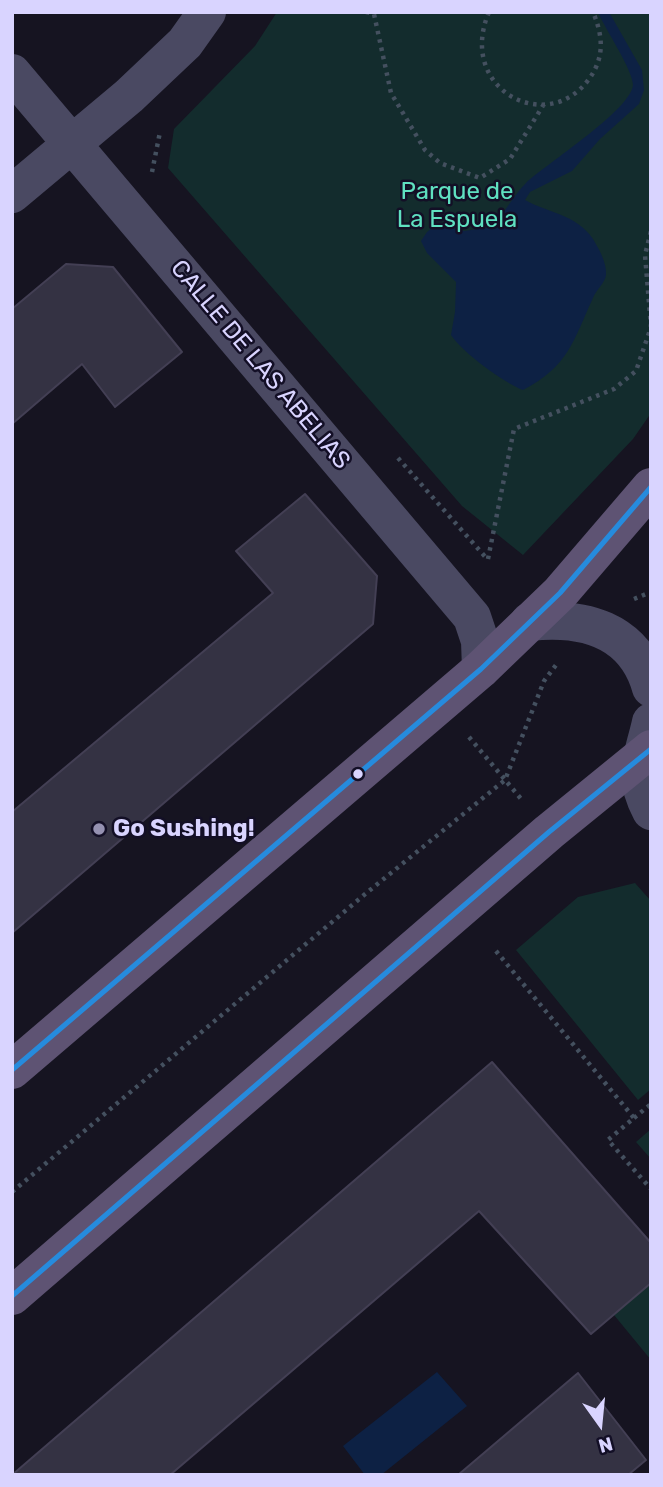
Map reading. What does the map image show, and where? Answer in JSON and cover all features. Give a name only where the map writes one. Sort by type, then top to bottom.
[{"type":"main road","points":[[12,1070],[481,669],[560,593],[651,488]]},
{"type":"main road","points":[[12,1296],[549,832],[645,754]]},
{"type":"street","points":[[12,194],[129,96],[185,43],[207,12]]},
{"type":"street","name":"CALLE DE LAS ABELIAS","points":[[12,73],[472,617],[480,641],[481,669]]},
{"type":"street","points":[[529,622],[565,619],[597,626],[622,641],[636,657],[648,676],[651,688]]},
{"type":"street","points":[[651,722],[640,778],[651,811]]},
{"type":"path","points":[[366,12],[374,14],[391,93],[425,150],[440,163],[480,178],[510,159],[544,104]]},
{"type":"path","points":[[489,12],[482,28],[480,47],[484,66],[494,82],[508,94],[525,102],[544,104],[574,94],[583,88],[595,70],[602,51],[600,29],[593,12]]},
{"type":"path","points":[[488,560],[514,429],[614,389],[636,371],[651,327],[645,255],[651,231]]},
{"type":"path","points":[[12,1192],[505,780],[544,681],[559,660]]},
{"type":"path","points":[[467,734],[530,809]]},
{"type":"path","points":[[496,951],[634,1118]]},
{"type":"path","points":[[651,1104],[608,1140],[651,1189]]},
{"type":"green space","name":"Parque de La Espuela","points":[[277,12],[651,12],[651,413],[633,439],[523,555],[462,506],[168,168],[174,129],[255,46]]},
{"type":"green space","points":[[635,883],[651,901],[651,1089],[638,1100],[516,950],[578,897]]},
{"type":"green space","points":[[651,1129],[651,1159],[636,1142]]},
{"type":"green space","points":[[651,1283],[651,1360],[614,1315]]},
{"type":"water","points":[[598,12],[609,12],[642,70],[644,90],[639,104],[600,139],[572,171],[530,192],[525,200],[570,219],[586,231],[602,256],[606,275],[568,351],[551,372],[523,390],[484,366],[451,335],[456,282],[427,253],[421,241],[437,224],[464,231],[493,227],[526,183],[604,122],[629,96],[633,85],[632,78]]},
{"type":"water","points":[[437,1372],[467,1406],[381,1475],[365,1475],[343,1446]]},
{"type":"building","points":[[66,264],[113,267],[182,352],[115,407],[82,364],[12,424],[12,309]]},
{"type":"building","points":[[305,494],[377,576],[373,624],[12,933],[12,812],[273,593],[236,551]]},
{"type":"building","points":[[492,1062],[651,1243],[651,1283],[591,1334],[479,1211],[170,1475],[12,1475]]},
{"type":"building","points":[[578,1373],[646,1460],[628,1475],[458,1475]]},
{"type":"transit line","points":[[12,1070],[481,669],[560,593],[651,487]]},
{"type":"transit line","points":[[12,1296],[549,832],[651,749]]},
{"type":"place","name":"Go Sushing!","points":[[99,829]]}]
